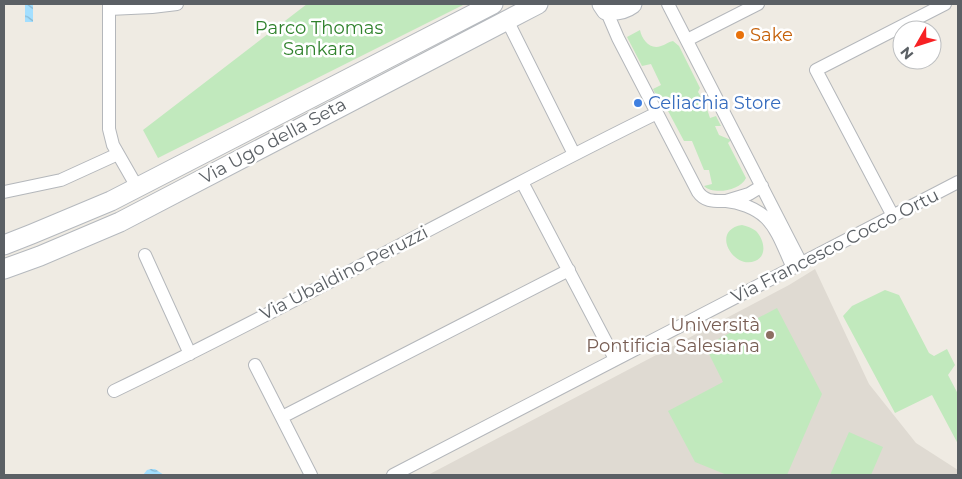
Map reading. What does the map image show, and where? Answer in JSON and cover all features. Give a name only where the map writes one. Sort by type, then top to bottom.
[{"type":"street","points":[[137,186],[118,154],[109,129],[109,6],[171,4]]},
{"type":"street","name":"Via Ugo della Seta","points":[[4,245],[111,200],[493,4]]},
{"type":"street","name":"Via Ugo della Seta","points":[[4,269],[113,226],[538,4]]},
{"type":"street","points":[[604,7],[617,10],[632,4]]},
{"type":"street","points":[[668,4],[762,186],[797,265]]},
{"type":"street","points":[[687,40],[758,4]]},
{"type":"street","points":[[893,216],[816,70],[945,4]]},
{"type":"street","points":[[604,7],[656,113],[698,192],[707,200],[726,201],[753,209],[764,216],[772,225],[797,265]]},
{"type":"street","points":[[506,20],[574,154]]},
{"type":"street","name":"Via Ubaldino Peruzzi","points":[[114,391],[190,354],[362,263],[656,113]]},
{"type":"street","points":[[4,192],[64,179],[118,154]]},
{"type":"street","points":[[522,182],[615,359]]},
{"type":"street","name":"Via Francesco Cocco Ortu","points":[[393,475],[958,182]]},
{"type":"street","points":[[726,201],[749,194],[762,186]]},
{"type":"street","points":[[145,255],[190,354]]},
{"type":"street","points":[[282,417],[569,270]]},
{"type":"street","points":[[255,365],[311,475]]},
{"type":"shaded area","name":"Università Pontificia Salesiana","points":[[815,269],[869,384],[916,443],[958,470],[958,475],[428,475],[789,285]]},
{"type":"green space","name":"Parco Thomas Sankara","points":[[307,4],[465,4],[158,158],[143,130]]},
{"type":"green space","points":[[640,30],[645,41],[653,47],[662,46],[673,41],[679,46],[700,88],[698,92],[705,103],[710,118],[716,116],[721,126],[715,126],[719,135],[731,140],[728,143],[746,178],[738,186],[720,191],[708,189],[704,186],[712,184],[709,170],[704,170],[692,141],[684,141],[659,94],[656,95],[653,89],[661,85],[651,64],[642,66],[627,37]]},
{"type":"green space","points":[[742,225],[756,231],[763,243],[762,255],[755,261],[739,260],[728,248],[727,234],[732,228]]},
{"type":"green space","points":[[885,290],[899,295],[929,353],[934,356],[947,349],[955,365],[948,375],[958,394],[958,444],[932,395],[895,413],[843,316],[852,306]]},
{"type":"green space","points":[[777,308],[822,394],[787,475],[727,475],[695,462],[668,411],[723,382],[705,346]]},
{"type":"green space","points":[[849,432],[883,447],[871,475],[830,475]]},
{"type":"water","points":[[25,4],[33,4],[33,22],[25,22]]},
{"type":"water","points":[[155,469],[164,475],[143,475],[147,470]]},
{"type":"place","name":"Sake","points":[[740,35]]},
{"type":"place","name":"Celiachia Store","points":[[638,103]]},
{"type":"place","name":"Università Pontificia Salesiana","points":[[770,335]]}]
